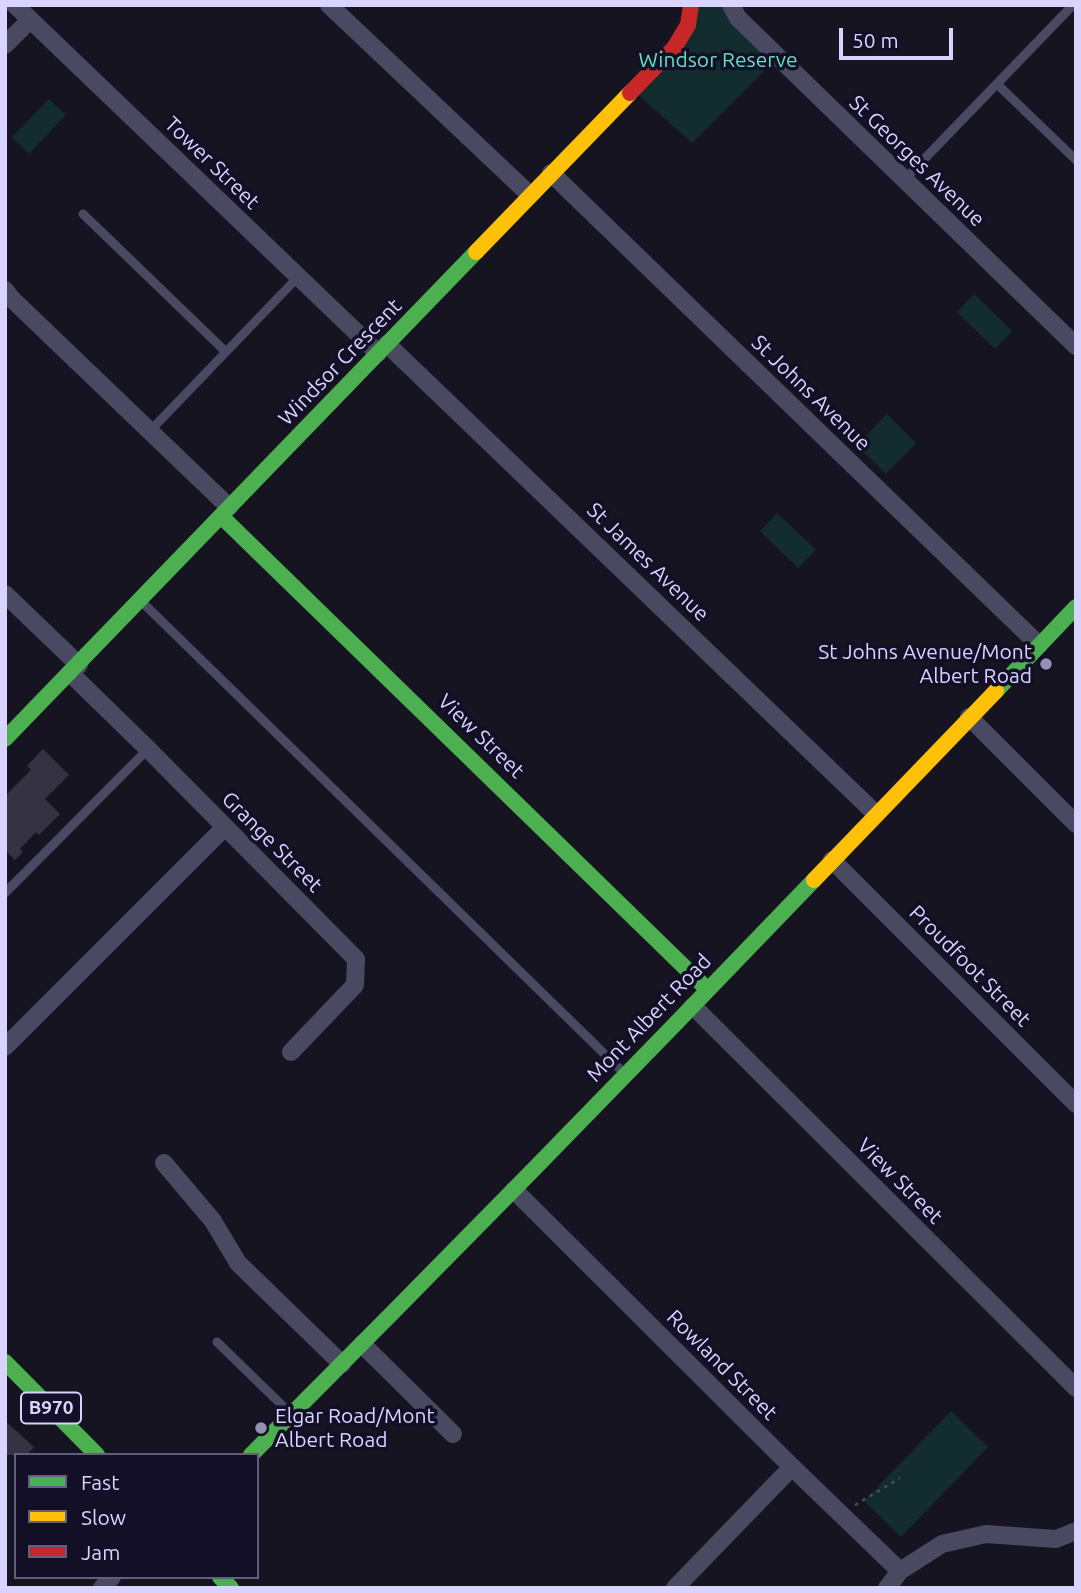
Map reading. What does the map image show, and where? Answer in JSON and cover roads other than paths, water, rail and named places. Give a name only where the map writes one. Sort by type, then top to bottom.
[{"type":"street","name":"Tower Street","points":[[15,5],[298,277],[382,348]]},
{"type":"street","points":[[329,5],[530,195]]},
{"type":"street","name":"Windsor Crescent","points":[[5,739],[674,48],[688,25],[691,5]]},
{"type":"street","name":"St Georges Avenue","points":[[731,5],[738,18],[1076,346]]},
{"type":"street","points":[[5,45],[30,20]]},
{"type":"street","name":"St Johns Avenue","points":[[551,173],[1039,645]]},
{"type":"street","name":"View Street","points":[[5,290],[150,431],[225,511],[708,990]]},
{"type":"street","name":"St James Avenue","points":[[382,348],[876,814]]},
{"type":"street","name":"Grange Street","points":[[5,594],[148,749],[356,959],[355,985],[290,1052]]},
{"type":"street","name":"Mont Albert Road","points":[[253,1453],[626,1075],[1076,607]]},
{"type":"street","points":[[970,717],[1076,824]]},
{"type":"street","points":[[5,1047],[225,827]]},
{"type":"street","name":"Proudfoot Street","points":[[832,860],[1076,1104]]},
{"type":"street","name":"View Street","points":[[693,1006],[1076,1388]]},
{"type":"street","points":[[164,1163],[213,1221],[238,1263],[342,1364]]},
{"type":"street","name":"Rowland Street","points":[[514,1190],[900,1571]]},
{"type":"street","points":[[362,1344],[453,1434]]},
{"type":"street","name":"B970","points":[[5,1362],[95,1453]]},
{"type":"street","points":[[675,1588],[792,1467]]},
{"type":"street","points":[[887,1588],[900,1571],[942,1544],[986,1534],[1056,1539],[1076,1531]]},
{"type":"lane","points":[[904,180],[1073,5]]},
{"type":"lane","points":[[997,84],[1076,160]]},
{"type":"lane","points":[[83,214],[226,352]]},
{"type":"lane","points":[[150,431],[298,277]]},
{"type":"lane","points":[[140,600],[626,1075]]},
{"type":"lane","points":[[5,893],[148,749]]},
{"type":"lane","points":[[217,1342],[291,1415]]},
{"type":"place","name":"St Johns Avenue/Mont Albert Road","points":[[1046,664]]},
{"type":"place","name":"Elgar Road/Mont Albert Road","points":[[261,1428]]},
{"type":"park label","name":"Windsor Reserve","points":[[718,60]]}]
